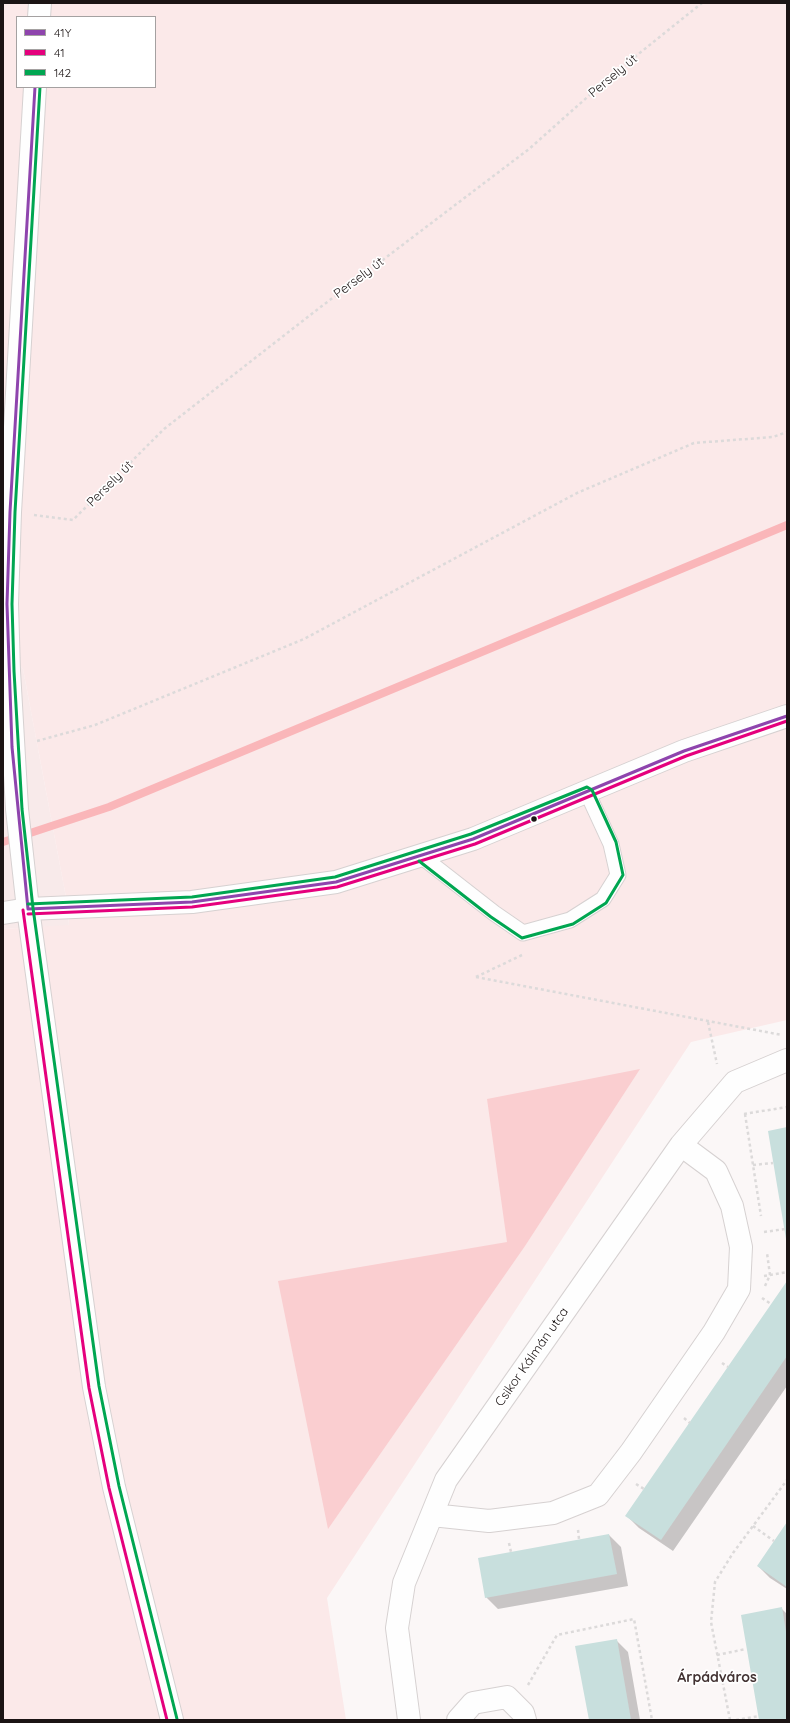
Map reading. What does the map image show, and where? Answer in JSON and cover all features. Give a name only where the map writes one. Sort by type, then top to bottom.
[{"type":"street","points":[[39,16],[40,3]]},
{"type":"street","points":[[35,88],[10,512],[7,604],[12,747],[17,809],[28,909],[94,1387],[114,1487],[172,1720]]},
{"type":"street","points":[[3,913],[28,909],[192,902],[336,882],[473,839],[684,751],[787,716]]},
{"type":"street","name":"Csikor Kálmán utca","points":[[409,1720],[397,1628],[404,1583],[446,1480],[681,1145],[735,1082],[787,1060]]},
{"type":"street","points":[[432,1515],[489,1521],[553,1513],[598,1495],[631,1452],[714,1332],[739,1289],[741,1247],[732,1206],[716,1170],[681,1145]]},
{"type":"street","points":[[458,1720],[473,1703],[507,1697],[520,1713]]},
{"type":"lane","points":[[421,856],[494,913],[523,933],[570,920],[603,899],[618,875],[611,844],[587,792]]},
{"type":"path","name":"Persely út","points":[[10,512],[73,520],[164,429],[529,149],[611,76],[702,3]]},
{"type":"path","points":[[12,747],[94,725],[304,639],[577,493],[694,443],[773,437],[787,432]]},
{"type":"path","points":[[523,954],[476,977],[774,1034]]},
{"type":"path","points":[[708,1022],[724,1094]]},
{"type":"path","points":[[738,1116],[787,1107]]},
{"type":"path","points":[[753,1165],[773,1163]]},
{"type":"path","points":[[764,1232],[785,1229]]},
{"type":"path","points":[[760,1296],[771,1304]]},
{"type":"path","points":[[730,1720],[711,1622],[715,1582],[753,1526],[787,1480]]},
{"type":"path","points":[[753,1526],[774,1541]]},
{"type":"path","points":[[520,1713],[557,1635],[634,1619],[652,1720]]},
{"type":"path","points":[[717,1655],[746,1649]]},
{"type":"path","points":[[736,1720],[759,1716]]},
{"type":"shaded area","points":[[3,3],[787,3],[787,1020],[691,1042],[327,1598],[346,1720],[3,1720],[3,929],[69,925],[68,908],[23,669],[3,646]]},
{"type":"shaded area","points":[[3,646],[23,669],[68,908],[69,926],[3,929]]},
{"type":"shaded area","points":[[640,1069],[525,1246],[328,1529],[278,1281],[507,1242],[487,1099]]},
{"type":"building","points":[[787,1127],[787,1239],[786,1239],[768,1131]]},
{"type":"building","points":[[787,1281],[787,1356],[661,1540],[625,1516]]},
{"type":"building","points":[[787,1522],[787,1587],[757,1566]]},
{"type":"building","points":[[609,1534],[617,1574],[485,1598],[478,1558]]},
{"type":"building","points":[[782,1607],[787,1638],[787,1720],[759,1720],[741,1615]]},
{"type":"building","points":[[617,1639],[631,1720],[589,1720],[575,1646]]},
{"type":"waterway","points":[[3,842],[109,807],[787,525]]},
{"type":"transit line","name":"41Y","points":[[28,909],[12,747],[7,604],[10,512],[35,88]]},
{"type":"transit line","name":"142","points":[[40,88],[15,512],[12,604],[14,671],[22,809],[33,908],[99,1386],[119,1486],[177,1719]]},
{"type":"transit line","name":"41Y","points":[[28,909],[192,902],[336,882],[473,839],[684,751],[787,716]]},
{"type":"transit line","name":"41","points":[[28,914],[192,907],[337,887],[475,844],[686,756],[787,721]]},
{"type":"transit line","name":"142","points":[[28,904],[192,897],[335,877],[471,834],[587,787],[592,790],[616,842],[623,875],[606,903],[573,924],[522,938],[491,917],[419,861]]},
{"type":"transit line","name":"41","points":[[23,910],[89,1388],[109,1488],[167,1720]]},
{"type":"district","name":"Árpádváros","points":[[717,1678]]}]
